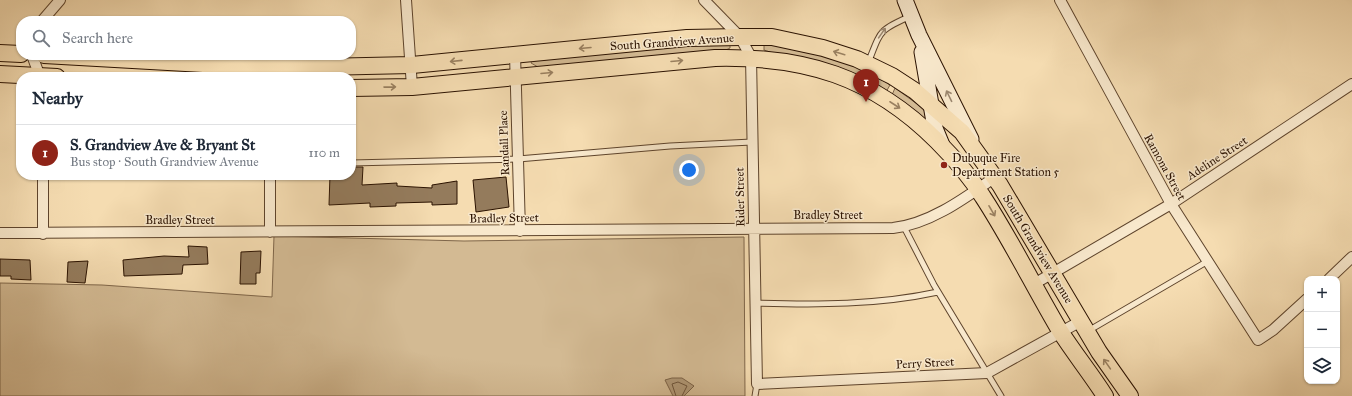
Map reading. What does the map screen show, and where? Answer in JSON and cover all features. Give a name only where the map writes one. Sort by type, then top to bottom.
[{"type":"main road","points":[[905,0],[919,35],[980,156]]},
{"type":"main road","points":[[919,35],[936,135],[943,147]]},
{"type":"main road","name":"South Grandview Avenue","points":[[0,74],[38,65],[275,72],[412,65],[687,38],[772,38],[823,48],[867,64],[899,81],[931,104],[962,132],[995,177],[1084,326],[1130,396]]},
{"type":"main road","points":[[0,53],[16,54]]},
{"type":"main road","name":"South Grandview Avenue","points":[[356,88],[412,86],[714,58],[751,57],[803,64],[857,83],[878,93],[902,109],[943,147],[966,173],[978,189],[1061,332],[1105,396]]},
{"type":"main road","name":"South Grandview Avenue","points":[[38,65],[49,72]]},
{"type":"main road","points":[[899,81],[908,81],[918,77],[922,72],[924,65]]},
{"type":"street","points":[[46,16],[60,0]]},
{"type":"street","points":[[406,0],[412,65],[412,86]]},
{"type":"street","name":"Rider Street","points":[[704,0],[740,37],[751,57],[757,384]]},
{"type":"street","name":"Ramona Street","points":[[1060,0],[1171,204],[1258,340],[1273,330],[1304,302]]},
{"type":"street","name":"Randall Place","points":[[515,54],[520,230]]},
{"type":"street","name":"Adeline Street","points":[[1034,284],[1171,204],[1352,84]]},
{"type":"street","name":"Bradley Street","points":[[0,233],[43,234],[904,227],[921,221],[978,189],[995,177]]},
{"type":"street","points":[[43,180],[43,234]]},
{"type":"street","points":[[270,180],[270,232]]},
{"type":"street","points":[[1331,276],[1352,258]]},
{"type":"street","name":"Perry Street","points":[[757,384],[988,373],[1061,332],[1084,326]]},
{"type":"lane","points":[[867,64],[881,32],[892,23],[911,15]]},
{"type":"lane","points":[[356,163],[518,159],[670,146],[752,142]]},
{"type":"lane","points":[[904,227],[938,292],[1001,396]]},
{"type":"lane","points":[[1084,326],[1208,261]]},
{"type":"lane","points":[[755,303],[818,305],[904,300],[938,292]]},
{"type":"lane","points":[[755,396],[757,384]]},
{"type":"shaded area","points":[[700,44],[730,44],[730,48],[726,50],[538,67],[531,63],[532,61]]},
{"type":"shaded area","points":[[770,44],[832,58],[862,70],[890,85],[886,92],[764,50],[764,45]]},
{"type":"shaded area","points":[[895,88],[924,109],[929,123],[892,95]]},
{"type":"shaded area","points":[[274,236],[464,241],[744,237],[745,396],[0,396],[0,283],[102,285],[272,297]]},
{"type":"water","points":[[682,378],[694,386],[684,396],[673,396],[665,380]]},
{"type":"building","points":[[356,167],[363,167],[362,185],[397,183],[397,186],[432,188],[432,185],[457,181],[457,204],[432,205],[432,202],[396,203],[396,206],[370,207],[370,203],[329,205],[330,180],[356,180]]},
{"type":"building","points":[[506,177],[509,207],[476,212],[473,180]]},
{"type":"building","points":[[188,246],[207,247],[208,264],[183,265],[182,274],[124,276],[123,260],[164,256],[189,257]]},
{"type":"building","points":[[261,251],[260,273],[256,273],[256,284],[240,284],[241,252]]},
{"type":"building","points":[[0,259],[30,260],[31,280],[11,279],[11,276],[0,276]]},
{"type":"building","points":[[88,261],[85,283],[67,282],[68,262]]},
{"type":"place","name":"S. Grandview Ave & Bryant St","points":[[866,102]]},
{"type":"place","name":"Dubuque Fire Department Station 5","points":[[944,165]]}]
